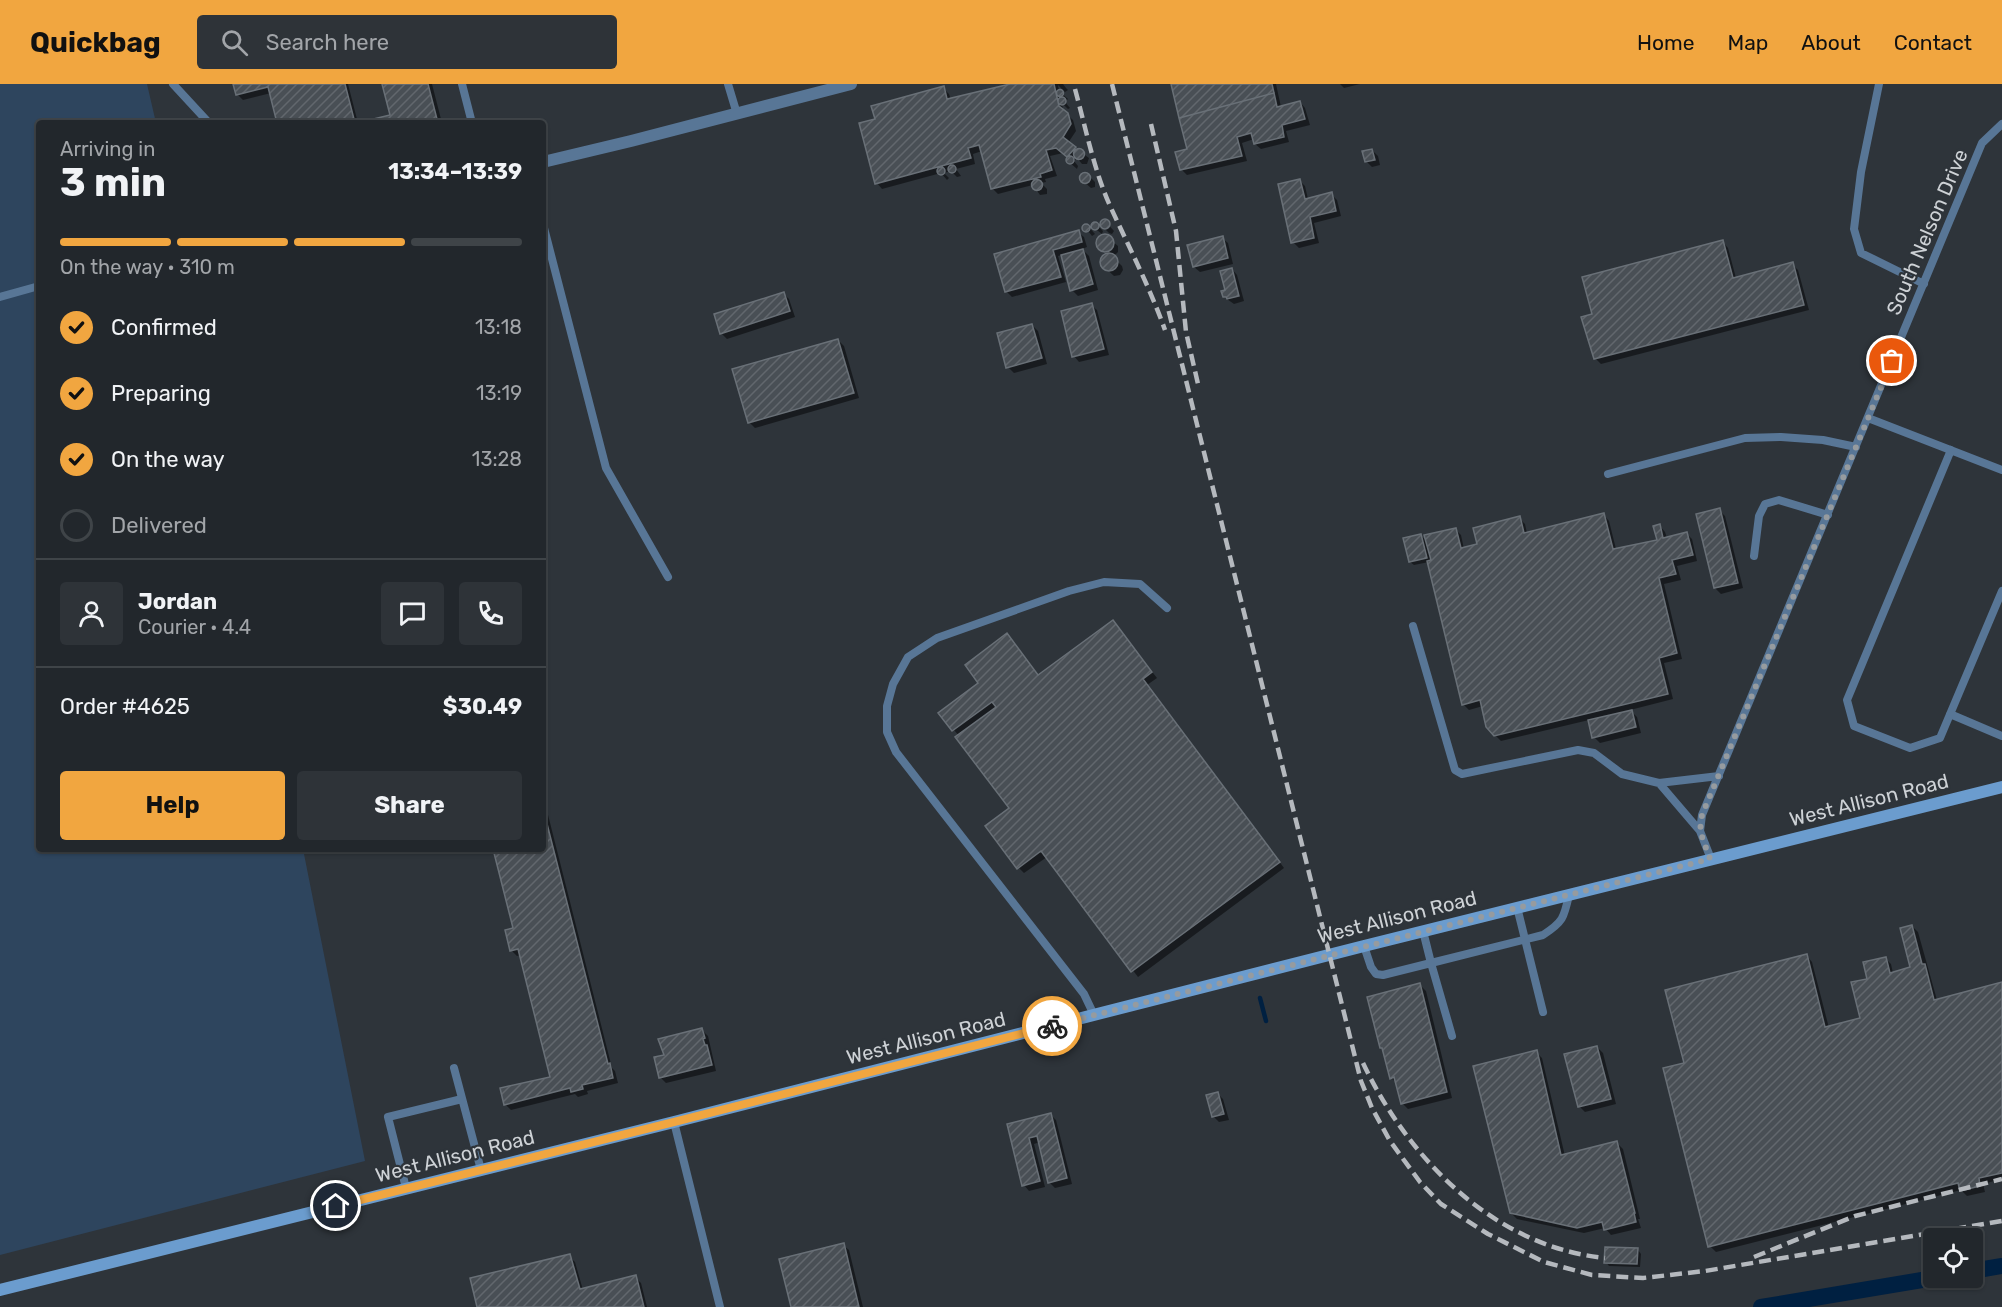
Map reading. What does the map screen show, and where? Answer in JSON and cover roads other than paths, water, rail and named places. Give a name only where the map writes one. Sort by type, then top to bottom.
[{"type":"street","points":[[546,161],[851,84]]},
{"type":"street","name":"West Allison Road","points":[[0,1290],[2002,787]]},
{"type":"lane","points":[[173,84],[206,120]]},
{"type":"lane","points":[[462,84],[471,120]]},
{"type":"lane","points":[[728,84],[737,114]]},
{"type":"lane","points":[[1879,84],[1861,172],[1854,229],[1861,253],[1924,284]]},
{"type":"lane","name":"South Nelson Drive","points":[[1700,831],[1702,815],[1982,143],[2002,124]]},
{"type":"lane","points":[[546,236],[606,468],[668,577]]},
{"type":"lane","points":[[0,297],[36,287]]},
{"type":"lane","points":[[1868,418],[2002,470]]},
{"type":"lane","points":[[1608,474],[1745,438],[1781,437],[1823,440],[1856,447]]},
{"type":"lane","points":[[1950,450],[1847,700],[1854,726],[1910,748],[1940,738],[2002,591]]},
{"type":"lane","points":[[1754,556],[1759,516],[1765,504],[1779,500],[1828,515]]},
{"type":"lane","points":[[1094,1015],[1084,994],[896,752],[887,732],[887,706],[893,684],[908,657],[937,638],[1069,591],[1104,582],[1140,584],[1167,608]]},
{"type":"lane","points":[[1413,626],[1455,770],[1462,774],[1578,750],[1594,753],[1622,774],[1659,783],[1719,776]]},
{"type":"lane","points":[[1950,714],[2002,736]]},
{"type":"lane","points":[[1659,783],[1700,831],[1710,859]]},
{"type":"lane","points":[[1364,946],[1371,967],[1376,974],[1383,975],[1542,935],[1556,926],[1564,917],[1569,895]]},
{"type":"lane","points":[[1517,908],[1543,1012]]},
{"type":"lane","points":[[1423,931],[1452,1036]]},
{"type":"lane","points":[[454,1068],[481,1170]]},
{"type":"lane","points":[[406,1188],[388,1117],[462,1099]]},
{"type":"lane","points":[[674,1122],[720,1307]]},
{"type":"waterway","points":[[1260,998],[1266,1021]]},
{"type":"waterway","points":[[1983,1269],[2002,1266]]},
{"type":"waterway","points":[[1761,1307],[1923,1280]]},
{"type":"railway","points":[[1112,84],[1361,1081],[1372,1108],[1390,1141],[1420,1182],[1441,1204],[1488,1234],[1544,1262],[1592,1275],[1643,1278],[1705,1271],[2002,1221]]},
{"type":"railway","points":[[1075,89],[1105,194],[1165,330]]},
{"type":"railway","points":[[1151,124],[1176,231],[1186,332],[1198,384]]},
{"type":"railway","points":[[1363,1063],[1382,1099],[1405,1133],[1460,1193],[1492,1217],[1527,1237],[1565,1250],[1605,1258]]},
{"type":"railway","points":[[1754,1257],[1855,1216],[2002,1179]]}]
